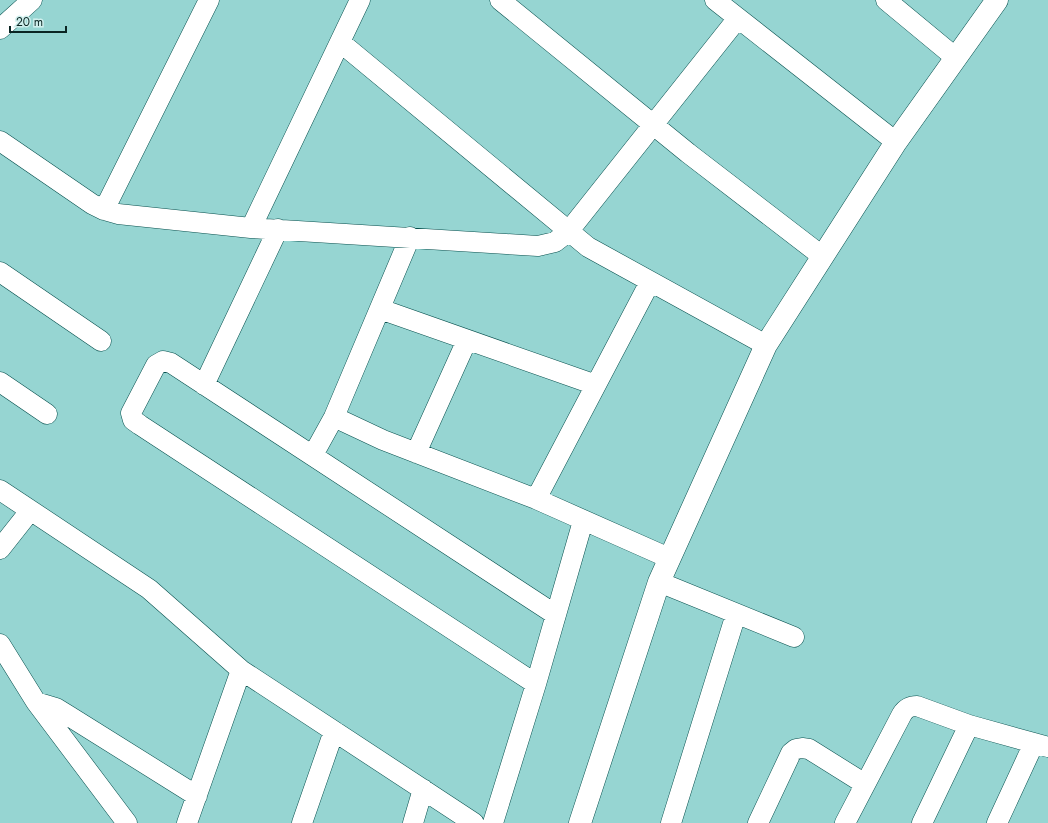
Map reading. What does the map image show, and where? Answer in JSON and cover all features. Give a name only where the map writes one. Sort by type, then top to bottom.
[{"type":"street","points":[[0,29],[32,0]]},
{"type":"street","points":[[104,210],[209,0]]},
{"type":"street","points":[[251,228],[360,0]]},
{"type":"street","points":[[500,0],[653,125],[822,256]]},
{"type":"street","points":[[715,0],[896,142]]},
{"type":"street","points":[[886,0],[956,58]]},
{"type":"street","points":[[580,823],[659,582],[766,345],[896,142],[997,0]]},
{"type":"street","points":[[0,141],[92,204],[104,210],[118,214],[251,228],[538,246],[555,242],[568,232],[738,18]]},
{"type":"street","points":[[340,42],[588,247],[766,345]]},
{"type":"street","points":[[204,384],[278,229]]},
{"type":"street","points":[[313,456],[334,418],[410,237]]},
{"type":"street","points":[[0,272],[101,341]]},
{"type":"street","points":[[536,499],[650,282]]},
{"type":"street","points":[[380,309],[596,385]]},
{"type":"street","points":[[416,454],[467,340]]},
{"type":"street","points":[[536,684],[133,420],[131,413],[134,405],[156,365],[163,361],[171,363],[556,615]]},
{"type":"street","points":[[0,382],[47,414]]},
{"type":"street","points":[[334,418],[416,454],[536,499],[669,558]]},
{"type":"street","points":[[0,490],[149,589],[240,670],[474,823]]},
{"type":"street","points":[[0,549],[30,511]]},
{"type":"street","points":[[493,823],[536,684],[583,521]]},
{"type":"street","points":[[659,582],[794,637]]},
{"type":"street","points":[[671,823],[736,614]]},
{"type":"street","points":[[0,644],[36,702],[127,823]]},
{"type":"street","points":[[187,823],[240,670]]},
{"type":"street","points":[[36,702],[56,708],[197,796]]},
{"type":"street","points":[[845,823],[902,714],[906,708],[917,706],[969,724],[1041,745],[996,823]]},
{"type":"street","points":[[922,823],[969,724]]},
{"type":"street","points":[[302,823],[334,731]]},
{"type":"street","points":[[758,823],[788,759],[796,749],[809,749],[865,784]]},
{"type":"street","points":[[413,823],[423,789]]}]
